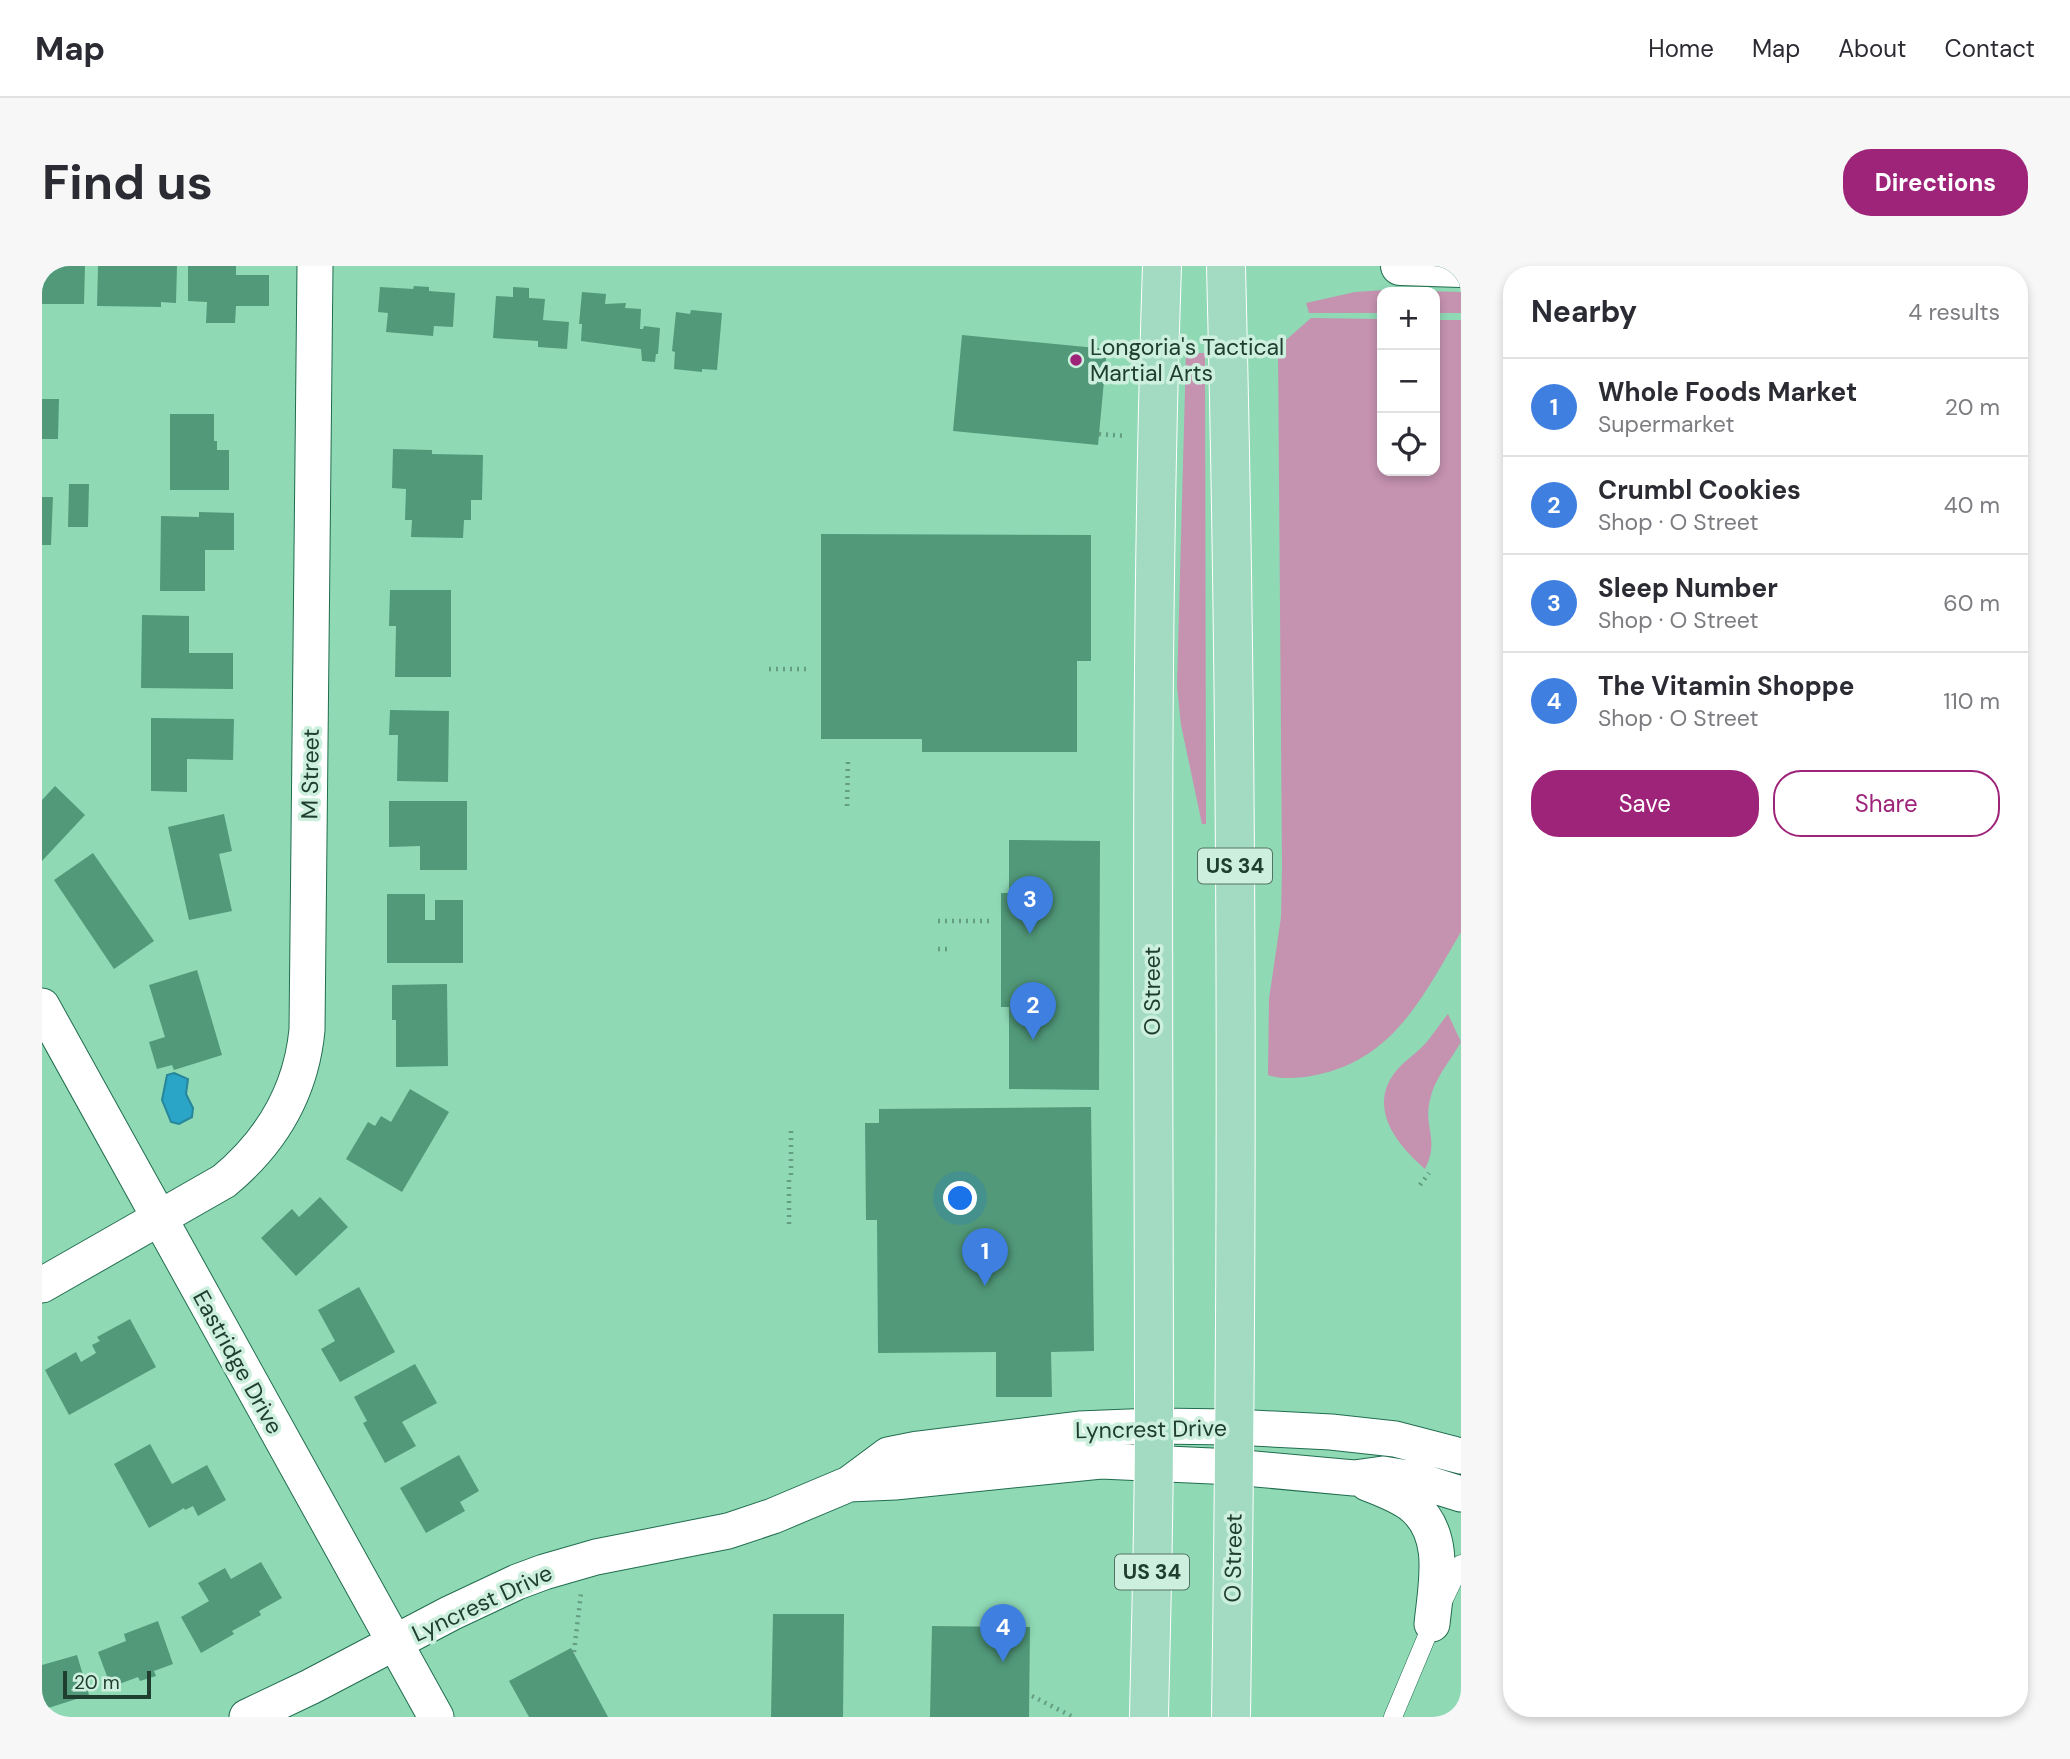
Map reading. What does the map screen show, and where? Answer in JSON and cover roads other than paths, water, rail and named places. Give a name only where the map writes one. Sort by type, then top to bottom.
[{"type":"main road","name":"O Street","points":[[1149,1717],[1154,1444],[1154,550],[1162,266]]},
{"type":"main road","name":"O Street","points":[[1226,266],[1234,727],[1234,1467],[1231,1717]]},
{"type":"main road","points":[[1400,266],[1461,268]]},
{"type":"street","name":"M Street","points":[[42,1285],[224,1181],[253,1154],[284,1111],[297,1082],[305,1054],[315,266]]},
{"type":"street","name":"Eastridge Drive","points":[[42,1006],[436,1717]]},
{"type":"street","name":"Lyncrest Drive","points":[[1154,1444],[1234,1427],[1395,1439],[1461,1456]]},
{"type":"street","name":"Lyncrest Drive","points":[[247,1717],[489,1594],[544,1572],[621,1551],[728,1531],[773,1516],[849,1484],[888,1455],[918,1449],[1079,1429],[1154,1444],[1234,1467],[1354,1478],[1383,1474],[1413,1479],[1461,1494]]},
{"type":"street","points":[[1354,1478],[1397,1495],[1424,1518],[1434,1540],[1438,1568],[1432,1624]]},
{"type":"lane","points":[[1393,1717],[1461,1563]]},
{"type":"water","points":[[174,1073],[188,1079],[186,1094],[193,1108],[192,1117],[179,1124],[171,1122],[162,1100],[167,1075]]},
{"type":"place","name":"Longoria's Tactical Martial Arts","points":[[1076,360]]},
{"type":"place","name":"Sleep Number","points":[[1030,934]]},
{"type":"place","name":"Crumbl Cookies","points":[[1033,1040]]},
{"type":"place","name":"Whole Foods Market","points":[[985,1286]]},
{"type":"place","name":"The Vitamin Shoppe","points":[[1003,1662]]}]
